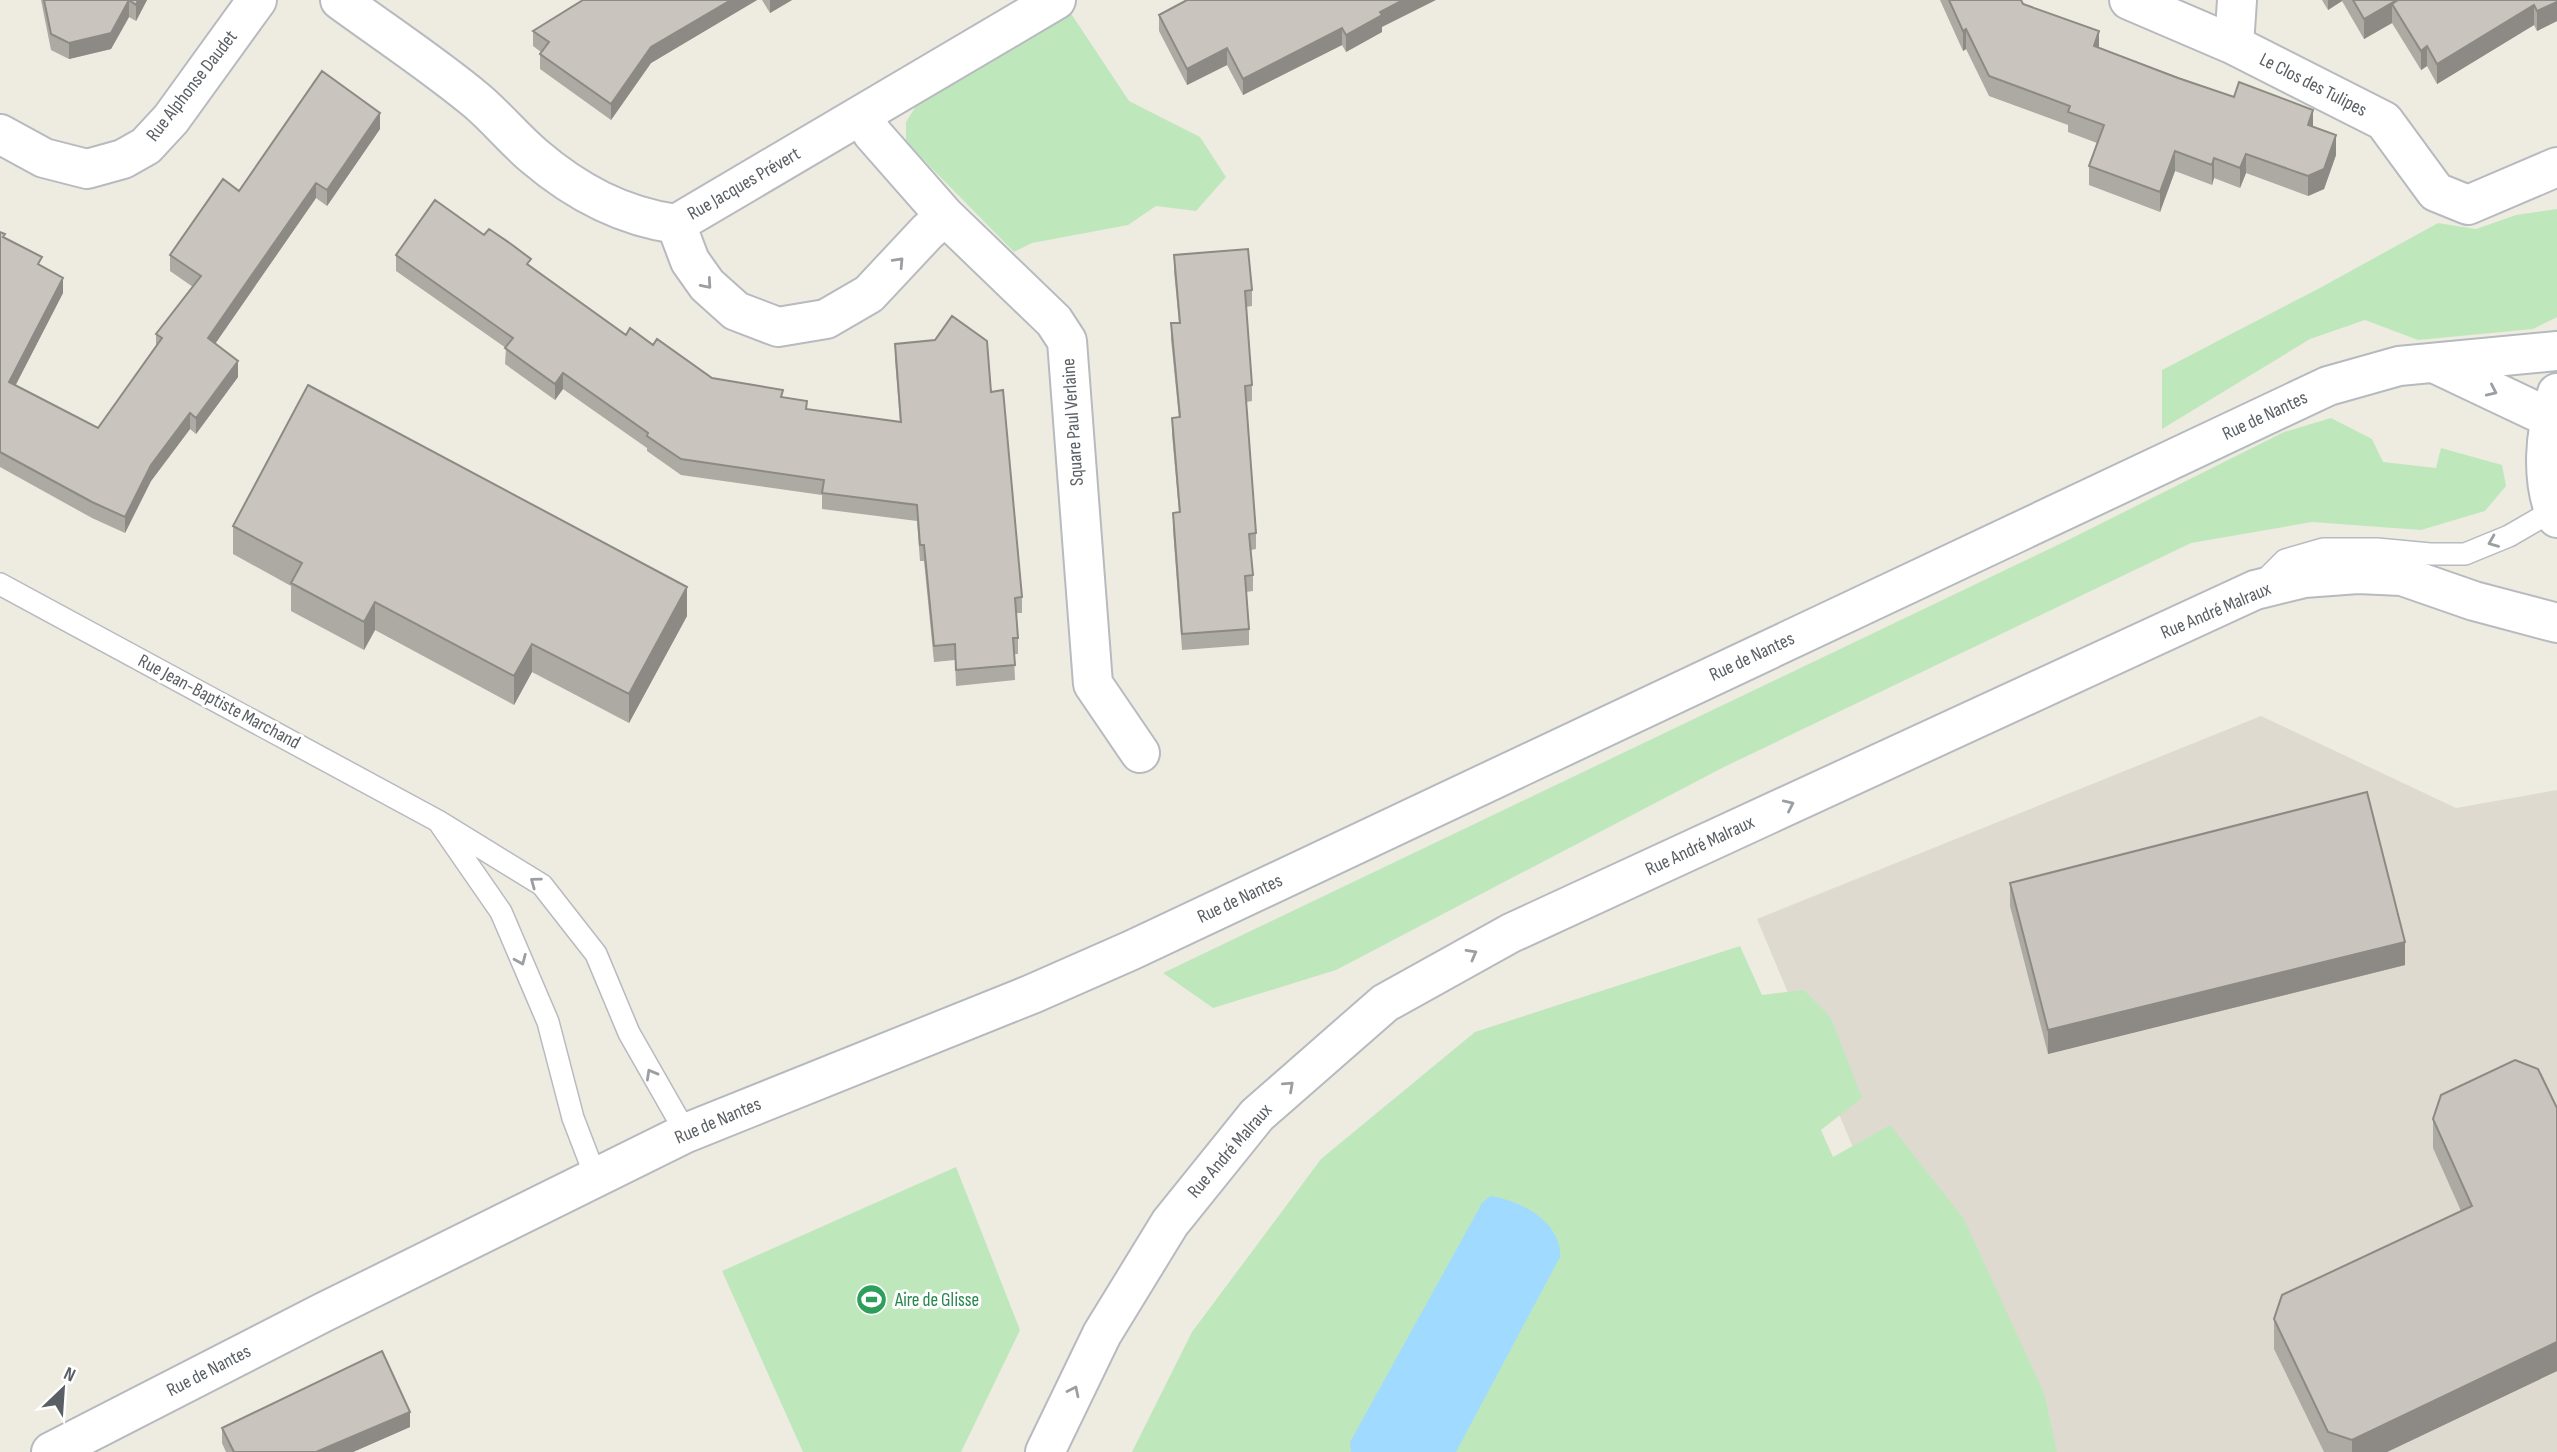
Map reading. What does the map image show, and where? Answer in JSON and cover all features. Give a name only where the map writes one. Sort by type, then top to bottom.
[{"type":"street","name":"Rue Alphonse Daudet","points":[[0,134],[44,158],[87,169],[123,159],[146,146],[171,119],[257,0]]},
{"type":"street","name":"Rue Jacques Prévert","points":[[340,0],[478,101],[534,156],[574,187],[612,208],[648,220],[676,224],[1056,0]]},
{"type":"street","name":"Le Clos des Tulipes","points":[[2129,0],[2235,46],[2384,121],[2436,192],[2468,205],[2557,167]]},
{"type":"street","points":[[2235,46],[2236,0]]},
{"type":"street","name":"Square Paul Verlaine","points":[[864,114],[873,133],[946,216],[1054,321],[1067,341],[1093,684],[1140,753]]},
{"type":"street","points":[[676,224],[690,261],[707,285],[736,311],[778,327],[825,319],[869,294],[946,216]]},
{"type":"street","name":"Rue de Nantes","points":[[51,1452],[324,1312],[686,1133],[1032,994],[1132,950],[2328,386],[2399,366],[2557,351]]},
{"type":"street","points":[[2434,363],[2553,405],[2546,464],[2555,514]]},
{"type":"street","name":"Rue André Malraux","points":[[1045,1452],[1102,1335],[1170,1223],[1258,1115],[1385,1003],[1511,933],[2255,590],[2304,578],[2358,574],[2402,576],[2474,601],[2557,623]]},
{"type":"lane","points":[[2255,590],[2285,560],[2323,549],[2465,554],[2555,514]]},
{"type":"lane","name":"Rue Jean-Baptiste Marchand","points":[[0,584],[438,821],[542,885],[596,954],[629,1033],[686,1133]]},
{"type":"lane","points":[[438,821],[501,912],[548,1022],[573,1118],[596,1178]]},
{"type":"shaded area","points":[[2261,716],[2456,808],[2557,790],[2557,1452],[1981,1452],[1757,919]]},
{"type":"green space","points":[[1070,12],[1129,101],[1200,137],[1226,177],[1196,211],[1156,206],[1128,225],[1032,243],[1014,252],[906,142],[906,122],[916,106]]},
{"type":"green space","points":[[2557,209],[2557,317],[2533,329],[2418,340],[2365,320],[2310,339],[2162,429],[2162,370],[2438,223],[2476,229],[2516,215]]},
{"type":"green space","points":[[2331,418],[2372,439],[2383,462],[2436,468],[2441,448],[2502,465],[2506,486],[2485,511],[2421,530],[2312,522],[2191,543],[1724,767],[1336,970],[1213,1008],[1163,973],[2070,539],[2284,432]]},
{"type":"green space","points":[[1740,946],[1762,995],[1804,990],[1831,1018],[1862,1098],[1821,1130],[1833,1157],[1890,1125],[1964,1219],[2044,1393],[2057,1452],[1132,1452],[1192,1332],[1321,1159],[1475,1032]]},
{"type":"green space","name":"Aire de Glisse","points":[[956,1167],[1020,1330],[961,1452],[803,1452],[722,1271]]},
{"type":"water","points":[[1490,1196],[1514,1202],[1547,1223],[1559,1244],[1560,1257],[1456,1452],[1351,1452],[1350,1442],[1482,1203]]},
{"type":"building","points":[[44,0],[129,0],[111,33],[69,43],[51,34]]},
{"type":"building","points":[[583,0],[731,0],[651,47],[611,104],[540,54],[549,42],[533,31]]},
{"type":"building","points":[[1187,0],[1403,0],[1346,35],[1342,28],[1243,79],[1227,48],[1187,69],[1159,15]]},
{"type":"building","points":[[1949,0],[2021,0],[2023,4],[2099,31],[2094,46],[2178,78],[2234,97],[2239,82],[2313,110],[2308,125],[2336,135],[2324,169],[2308,176],[2246,154],[2240,168],[2214,158],[2212,165],[2175,151],[2160,192],[2089,166],[2104,125],[2068,112],[2070,106],[1989,76]]},
{"type":"building","points":[[2353,0],[2397,0],[2364,19]]},
{"type":"building","points":[[2398,0],[2557,2],[2537,11],[2534,5],[2437,64],[2427,46],[2421,51],[2392,4]]},
{"type":"building","points":[[322,71],[380,113],[327,190],[316,183],[208,338],[238,361],[196,418],[190,413],[151,465],[125,517],[0,452],[0,232],[5,234],[3,237],[42,257],[38,264],[63,278],[9,382],[98,428],[162,338],[156,334],[201,276],[170,255],[223,179],[239,191]]},
{"type":"building","points":[[435,200],[484,235],[489,229],[511,244],[531,259],[527,264],[626,335],[630,328],[653,345],[657,339],[712,378],[783,390],[781,397],[807,401],[806,409],[901,422],[895,344],[935,340],[952,316],[987,341],[991,392],[1003,390],[1022,597],[1015,598],[1018,638],[1013,638],[1015,665],[956,670],[955,644],[934,646],[924,545],[920,545],[917,505],[822,493],[824,480],[681,459],[563,373],[555,384],[505,348],[513,338],[396,255]]},
{"type":"building","points":[[1248,249],[1252,290],[1245,291],[1252,385],[1245,386],[1256,533],[1249,534],[1253,575],[1245,576],[1249,629],[1182,634],[1173,513],[1180,512],[1172,418],[1180,417],[1171,323],[1180,323],[1174,255]]},
{"type":"building","points":[[308,385],[687,587],[629,694],[532,644],[514,676],[375,602],[364,622],[291,583],[302,563],[233,526]]},
{"type":"building","points":[[2367,792],[2405,942],[2048,1030],[2010,883]]},
{"type":"building","points":[[2515,1060],[2538,1069],[2557,1108],[2557,1342],[2352,1440],[2328,1432],[2274,1319],[2282,1295],[2472,1206],[2433,1119],[2441,1095]]},
{"type":"building","points":[[382,1351],[410,1412],[316,1452],[234,1452],[222,1428]]},
{"type":"place","name":"Aire de Glisse","points":[[872,1300]]}]
